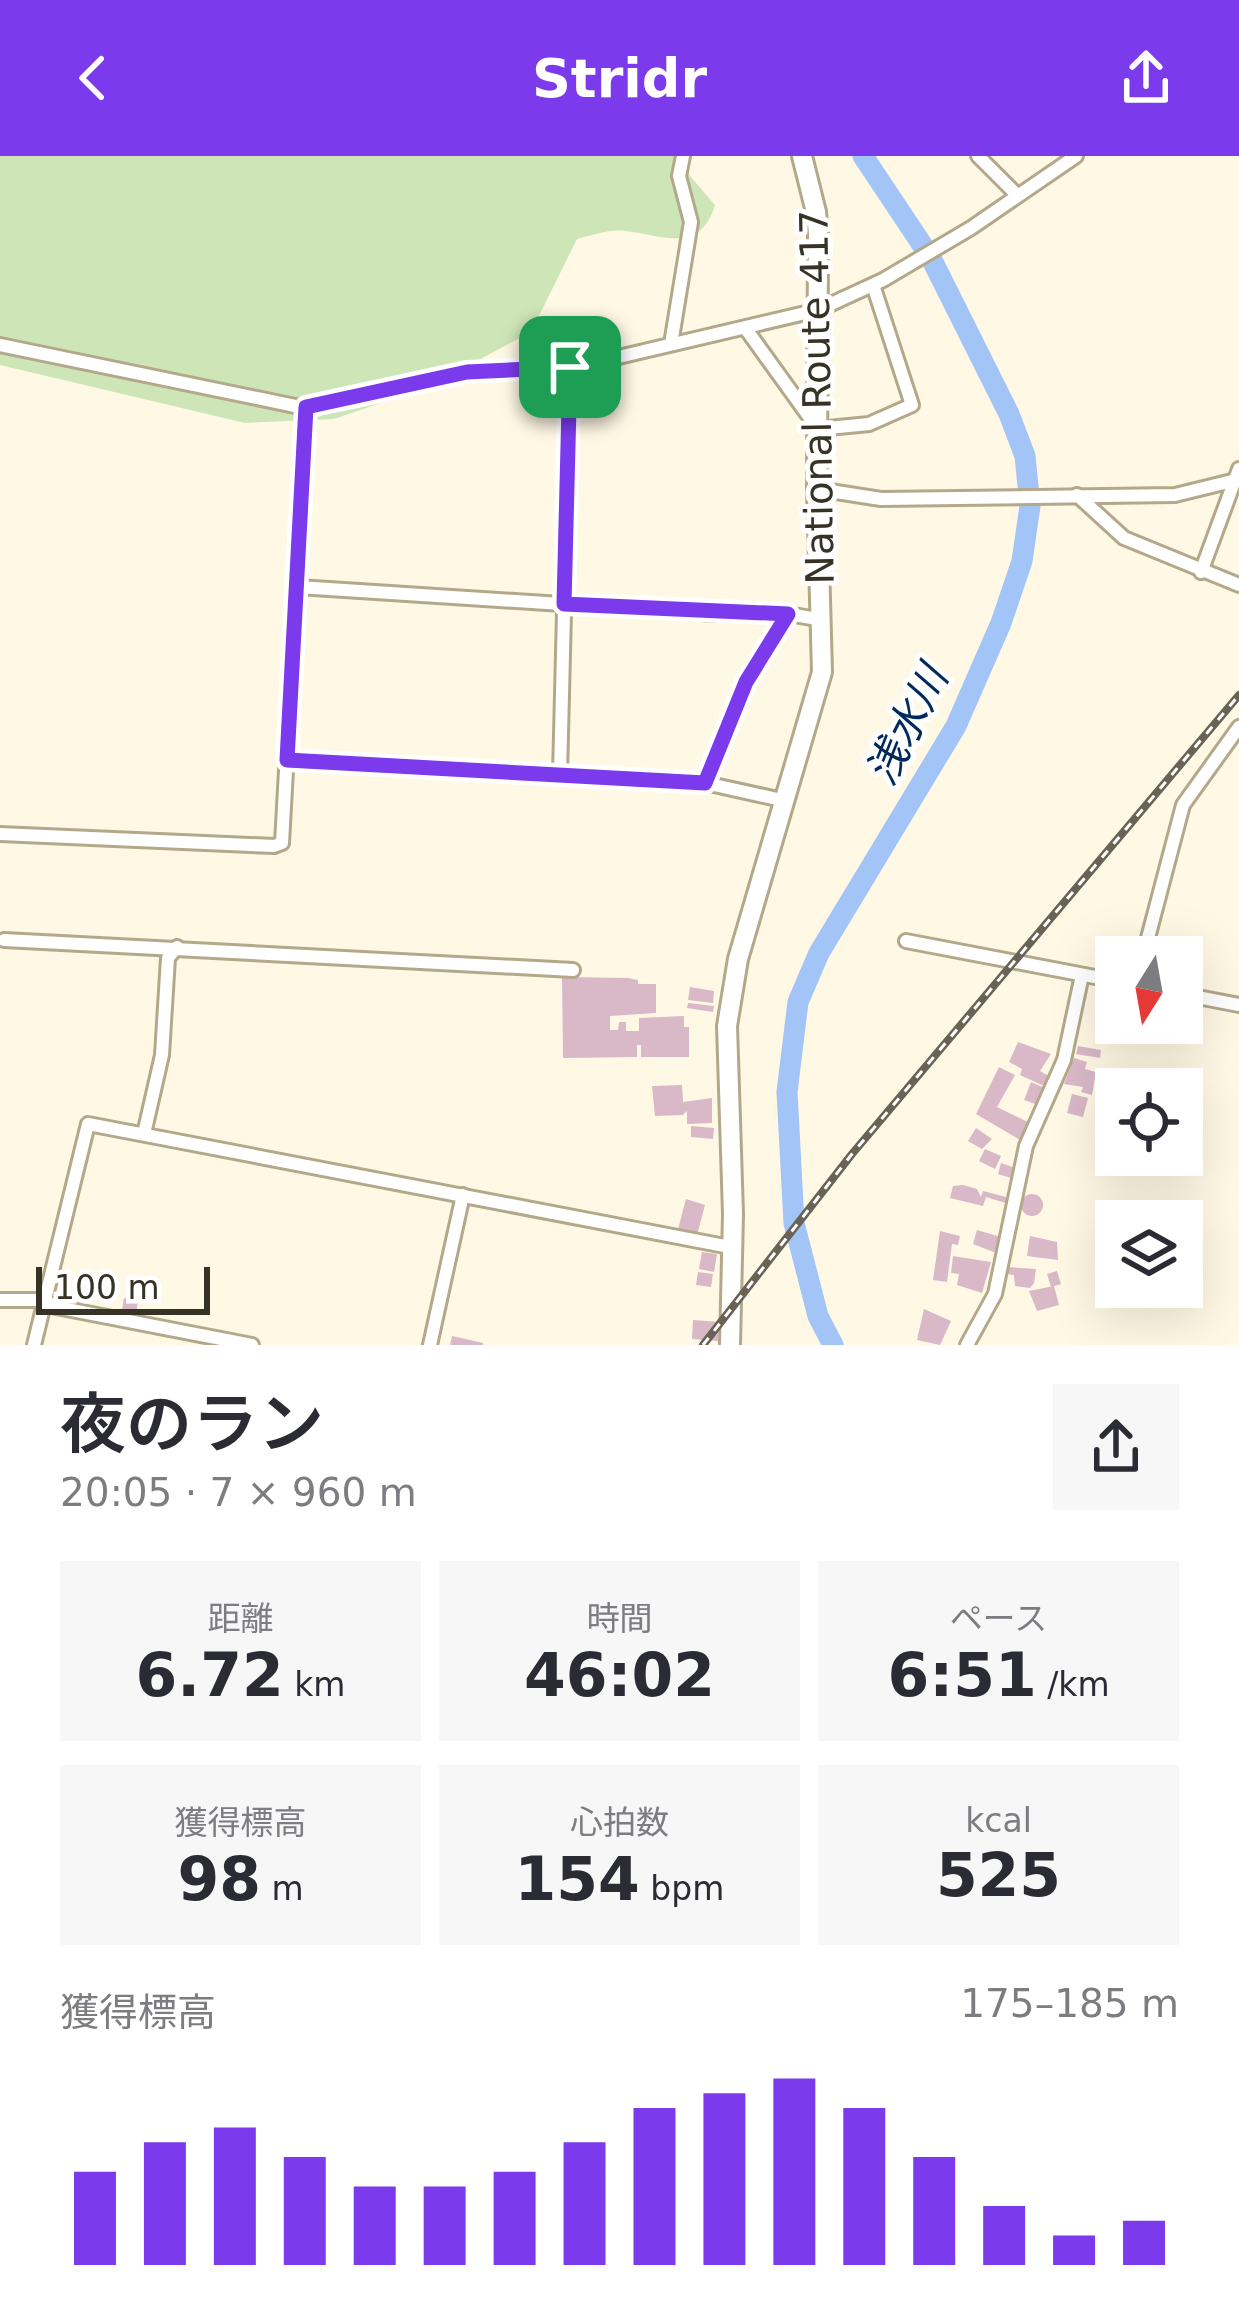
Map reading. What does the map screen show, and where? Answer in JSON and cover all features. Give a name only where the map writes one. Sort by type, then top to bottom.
[{"type":"highway","name":"National Route 417","points":[[730,1345],[727,1026],[738,959],[822,672],[817,212],[802,156]]},
{"type":"street","points":[[671,344],[691,222],[679,176],[683,156]]},
{"type":"street","points":[[979,156],[1016,194]]},
{"type":"street","points":[[0,345],[306,407],[467,372],[570,367],[818,310],[878,282],[970,228],[1076,156]]},
{"type":"street","points":[[746,328],[818,429],[868,424],[912,405],[878,282]]},
{"type":"street","points":[[560,776],[570,367]]},
{"type":"street","points":[[0,834],[281,843],[306,407]]},
{"type":"street","points":[[817,489],[881,499],[1175,495],[1236,475]]},
{"type":"street","points":[[1201,572],[1236,475]]},
{"type":"street","points":[[1077,495],[1124,538],[1239,585]]},
{"type":"street","points":[[298,587],[788,614],[823,620]]},
{"type":"street","points":[[705,783],[746,682],[788,614]]},
{"type":"street","points":[[1149,936],[1183,805],[1239,727]]},
{"type":"street","points":[[287,760],[705,783],[782,800]]},
{"type":"street","points":[[4,940],[573,970]]},
{"type":"street","points":[[906,941],[1095,977]]},
{"type":"street","points":[[144,1134],[162,1054],[168,958],[177,947]]},
{"type":"street","points":[[967,1345],[995,1294],[1026,1146],[1064,1060],[1082,975]]},
{"type":"street","points":[[1203,998],[1239,1005]]},
{"type":"street","points":[[34,1345],[88,1124],[730,1247]]},
{"type":"street","points":[[430,1345],[463,1196]]},
{"type":"street","points":[[0,1300],[44,1300],[56,1307],[252,1345]]},
{"type":"green space","points":[[0,156],[682,156],[690,176],[715,205],[708,220],[691,236],[667,238],[620,231],[577,239],[531,332],[428,387],[334,419],[245,423],[0,365]]},
{"type":"building","points":[[562,977],[628,978],[638,984],[656,984],[656,1013],[610,1016],[610,1030],[626,1022],[626,1031],[639,1031],[639,1018],[684,1016],[684,1027],[689,1027],[689,1057],[641,1057],[641,1045],[637,1045],[637,1057],[563,1058]]},
{"type":"building","points":[[690,987],[714,991],[713,1003],[688,1000]]},
{"type":"building","points":[[688,1003],[714,1006],[713,1012],[687,1008]]},
{"type":"building","points":[[1018,1042],[1051,1054],[1040,1071],[1049,1076],[1044,1086],[1020,1075],[1022,1069],[1009,1062]]},
{"type":"building","points":[[1078,1046],[1101,1050],[1100,1058],[1076,1054]]},
{"type":"building","points":[[1074,1058],[1087,1062],[1085,1069],[1095,1072],[1092,1095],[1081,1092],[1083,1087],[1064,1084]]},
{"type":"building","points":[[999,1067],[1015,1075],[997,1107],[1030,1123],[1020,1140],[976,1114]]},
{"type":"building","points":[[1031,1082],[1045,1088],[1038,1105],[1024,1100]]},
{"type":"building","points":[[682,1085],[683,1102],[712,1098],[712,1123],[687,1124],[687,1111],[655,1116],[652,1086]]},
{"type":"building","points":[[1072,1094],[1088,1098],[1083,1117],[1067,1113]]},
{"type":"building","points":[[691,1126],[714,1128],[713,1139],[691,1137]]},
{"type":"building","points":[[976,1128],[992,1139],[982,1149],[968,1141]]},
{"type":"building","points":[[985,1149],[1001,1156],[995,1169],[979,1161]]},
{"type":"building","points":[[1001,1163],[1018,1169],[1014,1179],[998,1174]]},
{"type":"building","points":[[953,1186],[977,1189],[981,1197],[983,1191],[1010,1198],[1009,1204],[986,1197],[983,1206],[950,1198]]},
{"type":"building","points":[[1032,1194],[1043,1205],[1032,1216],[1021,1205]]},
{"type":"building","points":[[686,1199],[705,1205],[696,1239],[677,1233]]},
{"type":"building","points":[[977,1230],[1001,1237],[996,1253],[973,1244]]},
{"type":"building","points":[[940,1231],[960,1236],[958,1245],[952,1244],[947,1282],[933,1280]]},
{"type":"building","points":[[1030,1236],[1057,1242],[1058,1260],[1027,1256]]},
{"type":"building","points":[[702,1252],[717,1254],[714,1272],[699,1269]]},
{"type":"building","points":[[953,1256],[991,1262],[982,1293],[957,1285],[959,1274],[951,1273]]},
{"type":"building","points":[[1006,1267],[1036,1269],[1034,1283],[1030,1288],[1015,1286],[1014,1275],[1006,1274]]},
{"type":"building","points":[[1057,1271],[1061,1284],[1051,1287],[1047,1274]]},
{"type":"building","points":[[698,1272],[713,1274],[711,1287],[696,1285]]},
{"type":"building","points":[[1054,1286],[1059,1305],[1037,1311],[1029,1291]]},
{"type":"building","points":[[124,1298],[138,1301],[136,1313],[122,1310]]},
{"type":"building","points":[[924,1309],[951,1321],[940,1345],[917,1340]]},
{"type":"building","points":[[693,1320],[719,1322],[718,1341],[692,1339]]},
{"type":"building","points":[[452,1336],[483,1343],[483,1345],[450,1345]]},
{"type":"waterway","name":"浅水川","points":[[833,1345],[818,1316],[794,1223],[787,1092],[798,1002],[819,953],[956,726],[1022,561],[1030,506],[1025,456],[1009,414],[931,258],[863,156]]},
{"type":"railway","points":[[703,1345],[852,1154],[1239,695]]},
{"type":"route","points":[[570,367],[564,604],[788,614],[746,682],[705,783],[287,760],[306,407],[467,372],[570,367]]}]
